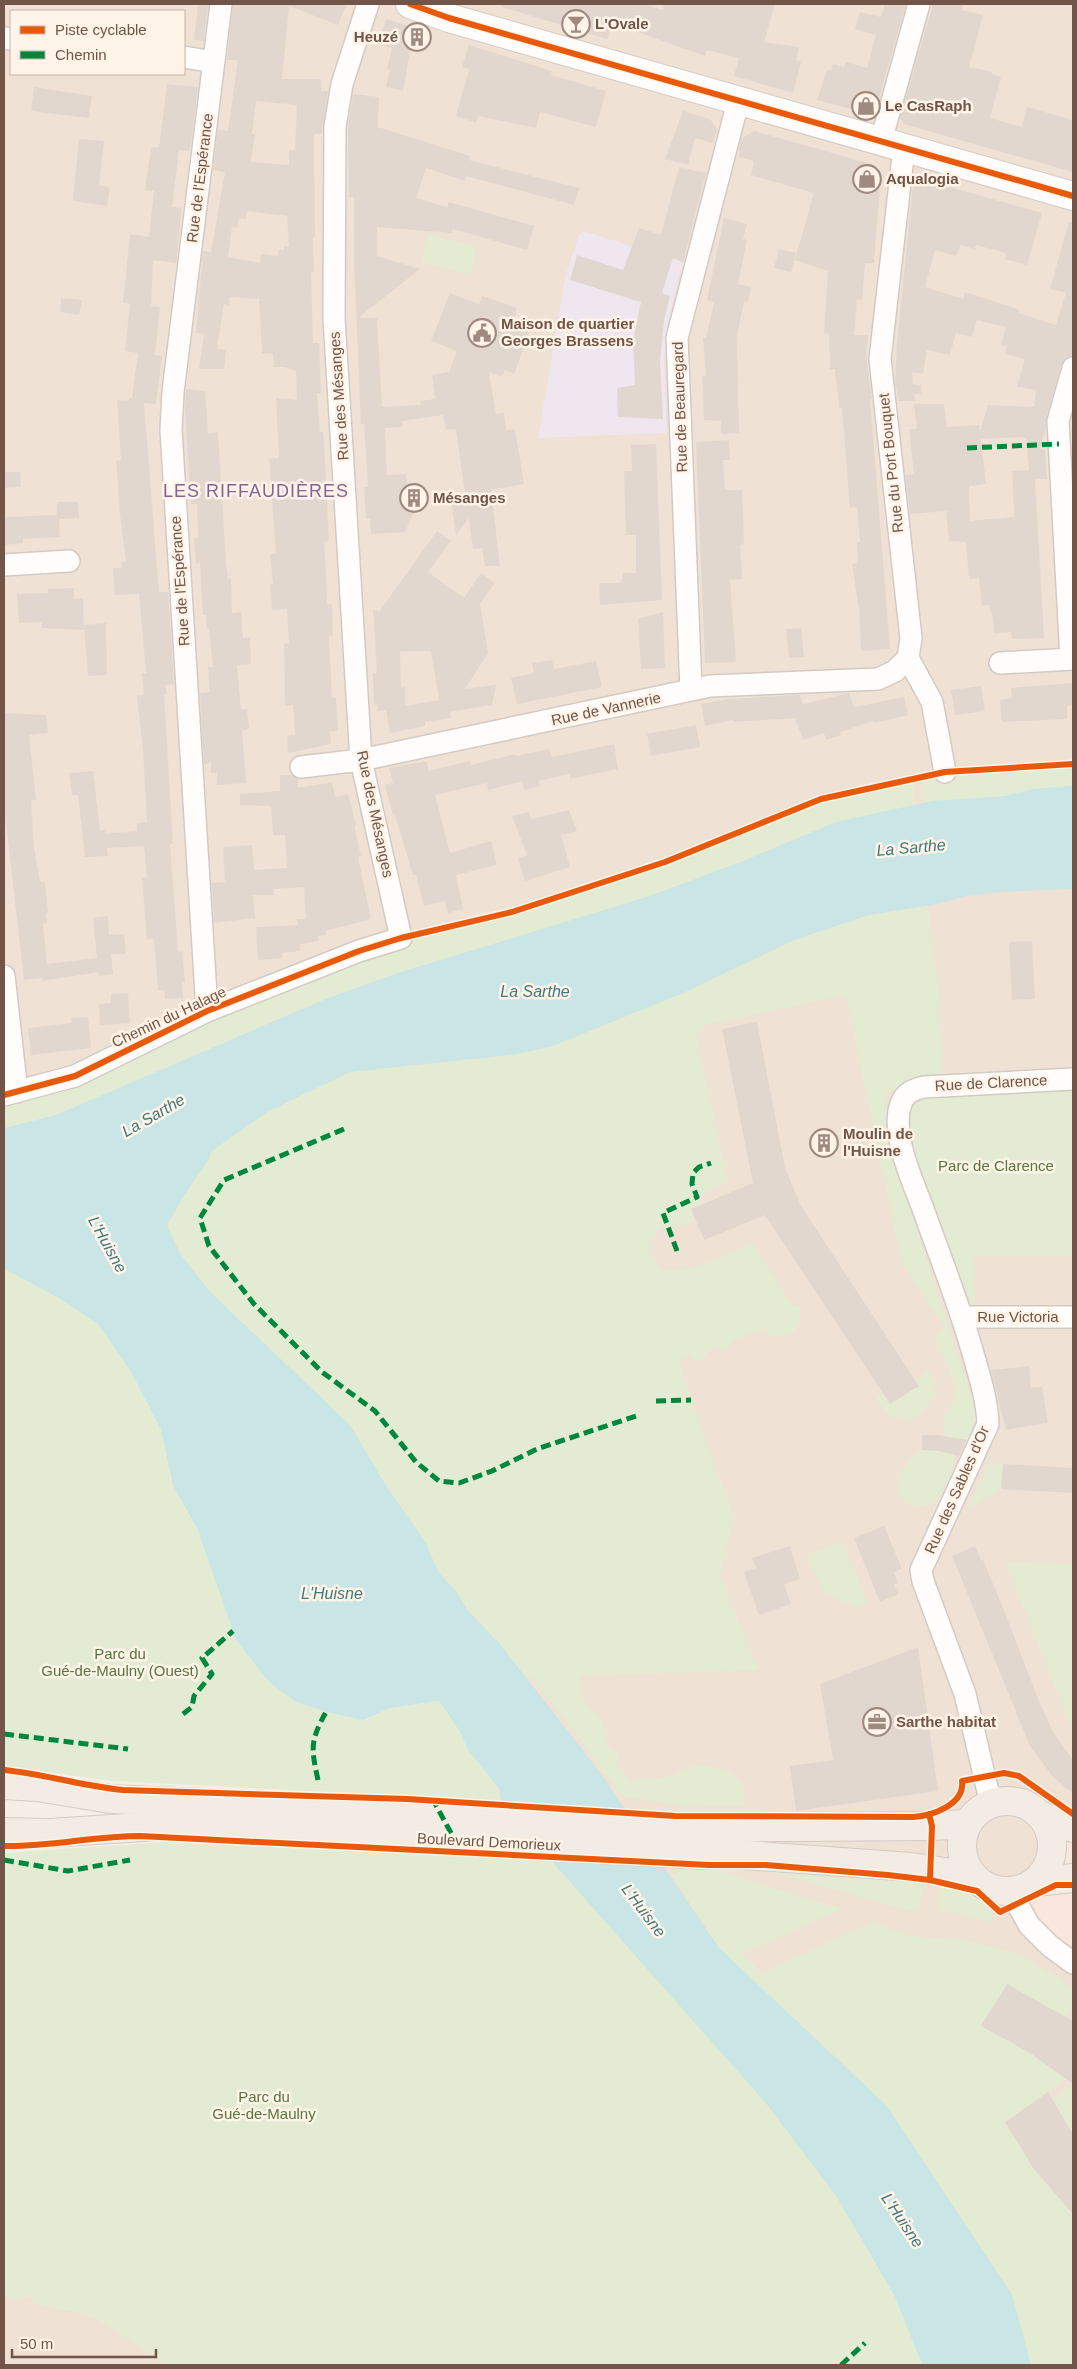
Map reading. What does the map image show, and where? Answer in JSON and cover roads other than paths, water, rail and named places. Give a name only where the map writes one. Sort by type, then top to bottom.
[{"type":"main road","points":[[410,4],[450,18],[738,102],[1073,196]]},
{"type":"main road","name":"Boulevard Demorieux","points":[[4,1785],[37,1787],[110,1799],[413,1812],[683,1828],[968,1824]]},
{"type":"main road","points":[[973,1876],[965,1863],[962,1848],[968,1824],[982,1809],[991,1804],[1014,1801],[1029,1806],[1041,1816],[1073,1828]]},
{"type":"main road","points":[[1036,1882],[1046,1869],[1052,1852],[1051,1837],[1041,1816]]},
{"type":"main road","name":"Boulevard Demorieux","points":[[4,1832],[50,1833],[173,1825],[702,1855],[731,1854],[910,1867],[973,1876],[986,1886],[1011,1892]]},
{"type":"main road","points":[[1011,1892],[1036,1882],[1073,1878]]},
{"type":"street","name":"Rue de l'Espérance","points":[[207,1011],[171,430],[173,392],[221,4]]},
{"type":"street","name":"Rue des Mésanges","points":[[368,4],[342,84],[335,126],[334,318],[361,760],[401,938]]},
{"type":"street","name":"Rue du Port Bouquet","points":[[908,658],[910,638],[880,359],[892,145],[919,4]]},
{"type":"street","points":[[185,57],[214,62]]},
{"type":"street","name":"Rue de Beauregard","points":[[690,690],[676,338],[738,102]]},
{"type":"street","points":[[1000,663],[1072,659],[1058,421],[1073,368]]},
{"type":"street","points":[[4,565],[69,561]]},
{"type":"street","points":[[908,658],[932,702],[944,772]]},
{"type":"street","name":"Rue de Vannerie","points":[[301,767],[361,760],[710,686],[878,678],[895,672],[908,658]]},
{"type":"street","name":"Chemin du Halage","points":[[10,1094],[75,1076],[207,1011],[359,951],[401,938]]},
{"type":"street","points":[[4,976],[10,1094]]},
{"type":"street","name":"Rue de Clarence","points":[[909,1091],[924,1087],[1073,1079]]},
{"type":"street","name":"Rue des Sables d'Or","points":[[909,1091],[902,1100],[898,1112],[900,1138],[906,1165],[962,1317],[987,1401],[988,1424],[922,1570],[923,1581],[966,1694],[991,1804]]},
{"type":"street","name":"Rue Victoria","points":[[962,1317],[1073,1317]]},
{"type":"street","points":[[1011,1892],[1029,1926],[1050,1946],[1073,1963]]},
{"type":"water","name":"L'Huisne","points":[[1073,786],[1073,889],[1000,892],[967,896],[932,905],[869,915],[794,940],[683,993],[550,1047],[511,1055],[350,1072],[267,1112],[213,1150],[167,1226],[181,1255],[210,1292],[350,1425],[388,1489],[426,1543],[438,1572],[457,1592],[468,1611],[499,1643],[599,1771],[719,1948],[887,2106],[1012,2295],[1031,2365],[922,2365],[894,2295],[836,2196],[764,2101],[501,1804],[499,1789],[468,1750],[460,1732],[439,1701],[390,1708],[363,1720],[326,1712],[294,1701],[269,1682],[236,1640],[197,1528],[173,1486],[161,1430],[130,1370],[98,1324],[55,1296],[4,1269],[4,1128],[56,1115],[328,998],[398,973],[650,896],[741,862],[836,822],[932,801],[1005,796],[1033,789]]},
{"type":"place","name":"L'Ovale","points":[[576,24]]},
{"type":"place","name":"Heuzé","points":[[417,37]]},
{"type":"place","name":"Le CasRaph","points":[[866,106]]},
{"type":"place","name":"Aqualogia","points":[[867,179]]},
{"type":"place","name":"Maison de quartier Georges Brassens","points":[[482,333]]},
{"type":"place","name":"Mésanges","points":[[414,498]]},
{"type":"place","name":"Moulin de l'Huisne","points":[[824,1143]]},
{"type":"place","name":"Sarthe habitat","points":[[877,1722]]},
{"type":"district","name":"LES RIFFAUDIÈRES","points":[[256,491]]},
{"type":"water label","name":"La Sarthe","points":[[911,847]]},
{"type":"water label","name":"La Sarthe","points":[[535,991]]},
{"type":"water label","name":"La Sarthe","points":[[153,1115]]},
{"type":"park label","name":"Parc de Clarence","points":[[996,1166]]},
{"type":"park label","name":"Parc du Gué-de-Maulny (Ouest)","points":[[120,1662]]},
{"type":"park label","name":"Parc du Gué-de-Maulny","points":[[264,2106]]}]
